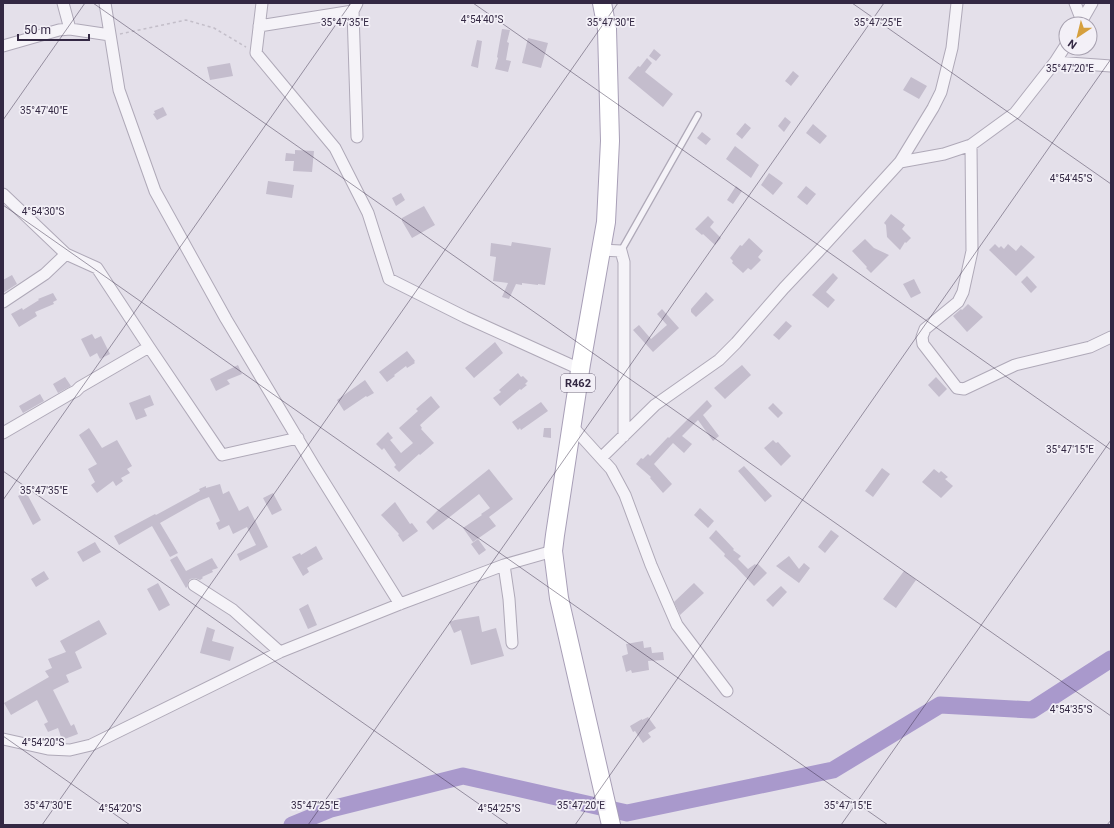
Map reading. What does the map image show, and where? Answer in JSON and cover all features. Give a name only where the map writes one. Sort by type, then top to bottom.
[{"type":"main road","name":"R462","points":[[602,3],[607,29],[610,141],[606,222],[581,364],[553,551],[558,598],[611,825]]},
{"type":"street","points":[[63,3],[70,30]]},
{"type":"street","points":[[105,3],[119,90],[155,191],[226,319],[400,604]]},
{"type":"street","points":[[262,3],[256,53],[335,148],[368,213],[389,279],[465,317],[573,366],[581,364]]},
{"type":"street","points":[[601,458],[655,405],[719,360],[900,162],[941,92],[952,48],[957,3]]},
{"type":"street","points":[[1075,3],[1079,16]]},
{"type":"street","points":[[1084,16],[1092,3]]},
{"type":"street","points":[[259,26],[355,7],[357,137]]},
{"type":"street","points":[[3,46],[59,30],[70,30],[110,36]]},
{"type":"street","points":[[900,162],[944,154],[971,144],[1015,113],[1059,56]]},
{"type":"street","points":[[1055,62],[1111,66]]},
{"type":"street","points":[[971,144],[972,251],[963,292],[958,302],[925,329],[922,337],[923,344],[957,388],[964,389],[1015,365],[1090,347],[1111,337]]},
{"type":"street","points":[[3,194],[66,254],[97,268],[222,455],[298,438]]},
{"type":"street","points":[[601,250],[621,251],[624,262],[624,436]]},
{"type":"street","points":[[3,302],[45,274],[66,254]]},
{"type":"street","points":[[3,433],[149,347]]},
{"type":"street","points":[[572,426],[611,469],[625,495],[651,565],[677,625],[727,691]]},
{"type":"street","points":[[3,739],[48,749],[70,750],[91,745],[280,652],[400,604],[504,565],[553,551]]},
{"type":"street","points":[[504,565],[510,599],[512,643]]},
{"type":"street","points":[[194,585],[234,610],[280,652]]},
{"type":"lane","points":[[621,251],[698,115]]},
{"type":"path","points":[[110,36],[186,20],[214,28],[256,53]]},
{"type":"building","points":[[502,29],[510,30],[507,42],[509,43],[506,60],[511,61],[508,72],[495,69]]},
{"type":"building","points":[[528,38],[548,43],[541,68],[522,63]]},
{"type":"building","points":[[477,40],[482,41],[478,68],[471,66]]},
{"type":"building","points":[[654,49],[661,55],[656,61],[649,56]]},
{"type":"building","points":[[647,58],[652,63],[645,72],[673,94],[663,107],[628,78]]},
{"type":"building","points":[[230,63],[233,76],[210,80],[207,67]]},
{"type":"building","points":[[793,71],[799,76],[791,86],[785,81]]},
{"type":"building","points":[[911,77],[927,86],[919,99],[903,90]]},
{"type":"building","points":[[163,107],[167,115],[157,120],[153,114],[155,113],[154,111]]},
{"type":"building","points":[[785,117],[791,122],[784,132],[778,126]]},
{"type":"building","points":[[745,123],[751,128],[742,139],[736,134]]},
{"type":"building","points":[[813,124],[827,136],[820,144],[806,133]]},
{"type":"building","points":[[702,132],[711,139],[706,145],[697,138]]},
{"type":"building","points":[[735,146],[759,165],[751,178],[726,159]]},
{"type":"building","points":[[295,150],[314,151],[312,172],[293,171],[294,161],[285,161],[286,153],[295,154]]},
{"type":"building","points":[[769,173],[783,183],[773,195],[761,185]]},
{"type":"building","points":[[268,181],[294,185],[292,198],[266,194]]},
{"type":"building","points":[[736,186],[742,191],[733,204],[727,200]]},
{"type":"building","points":[[806,186],[816,194],[807,205],[797,197]]},
{"type":"building","points":[[401,193],[405,200],[396,206],[392,198]]},
{"type":"building","points":[[424,206],[435,225],[412,238],[402,221],[402,218]]},
{"type":"building","points":[[891,214],[905,225],[902,229],[911,238],[906,243],[905,242],[900,250],[887,237],[886,225],[884,223]]},
{"type":"building","points":[[708,216],[714,222],[710,227],[721,238],[715,245],[695,229]]},
{"type":"building","points":[[749,238],[763,251],[758,257],[761,260],[751,270],[748,268],[743,273],[732,263],[733,261],[730,258],[740,245],[742,246]]},
{"type":"building","points":[[865,239],[874,248],[889,255],[871,273],[852,251]]},
{"type":"building","points":[[512,242],[551,248],[545,285],[522,283],[522,285],[516,284],[509,299],[502,297],[508,283],[493,281],[496,257],[490,256],[491,243],[511,246]]},
{"type":"building","points":[[995,244],[999,248],[1001,246],[1004,249],[1008,244],[1016,251],[1021,245],[1035,257],[1016,276],[989,250]]},
{"type":"building","points":[[833,273],[838,278],[826,292],[835,300],[828,308],[812,295]]},
{"type":"building","points":[[12,275],[17,284],[3,293],[3,280]]},
{"type":"building","points":[[1027,276],[1037,287],[1031,293],[1021,282]]},
{"type":"building","points":[[914,279],[921,293],[911,298],[903,284]]},
{"type":"building","points":[[706,292],[714,300],[696,317],[691,312],[691,309]]},
{"type":"building","points":[[53,293],[57,300],[53,302],[54,304],[35,312],[37,316],[19,327],[11,314],[22,308],[23,310],[39,300],[38,299]]},
{"type":"building","points":[[968,304],[983,317],[967,332],[953,316]]},
{"type":"building","points":[[662,309],[679,328],[653,352],[633,330],[639,325],[651,339],[667,325],[657,314]]},
{"type":"building","points":[[786,321],[792,326],[779,340],[773,335]]},
{"type":"building","points":[[92,334],[95,339],[101,336],[110,354],[100,359],[97,353],[90,357],[81,339]]},
{"type":"building","points":[[495,342],[503,353],[474,378],[465,368]]},
{"type":"building","points":[[407,351],[415,363],[407,368],[406,366],[387,382],[379,372]]},
{"type":"building","points":[[238,365],[242,374],[227,380],[230,384],[216,391],[210,379]]},
{"type":"building","points":[[742,365],[751,375],[725,399],[714,388]]},
{"type":"building","points":[[518,373],[521,377],[523,376],[528,381],[525,384],[527,385],[500,406],[493,398],[501,392],[499,390]]},
{"type":"building","points":[[65,377],[71,386],[58,393],[53,384]]},
{"type":"building","points":[[936,377],[947,389],[939,397],[928,385]]},
{"type":"building","points":[[365,380],[374,393],[367,397],[366,396],[344,411],[337,400]]},
{"type":"building","points":[[40,394],[44,401],[23,413],[19,406]]},
{"type":"building","points":[[150,395],[154,405],[144,409],[147,416],[136,420],[129,403]]},
{"type":"building","points":[[431,396],[440,407],[420,425],[422,428],[421,429],[434,443],[399,472],[394,467],[396,465],[384,448],[382,450],[376,444],[388,432],[393,438],[390,440],[401,453],[413,443],[399,428],[418,411],[416,409]]},
{"type":"building","points":[[707,400],[712,406],[703,415],[719,436],[713,441],[698,420],[682,436],[692,444],[684,453],[673,443],[654,464],[672,484],[663,493],[650,478],[651,477],[636,464],[641,458],[643,459],[648,454],[650,456]]},
{"type":"building","points":[[541,402],[548,411],[521,430],[520,428],[518,430],[512,422]]},
{"type":"building","points":[[773,403],[783,413],[778,418],[768,408]]},
{"type":"building","points":[[89,428],[102,448],[117,440],[132,466],[127,469],[130,473],[121,478],[123,481],[116,486],[113,481],[97,493],[91,485],[95,482],[88,469],[97,464],[79,435]]},
{"type":"building","points":[[544,428],[551,428],[551,438],[543,437]]},
{"type":"building","points":[[773,440],[776,443],[778,442],[791,456],[781,466],[764,448]]},
{"type":"building","points":[[744,466],[772,496],[765,502],[738,471]]},
{"type":"building","points":[[882,468],[890,474],[873,497],[865,491]]},
{"type":"building","points":[[489,469],[513,499],[489,517],[496,526],[473,542],[463,528],[490,508],[479,494],[433,530],[426,522],[438,510]]},
{"type":"building","points":[[934,469],[939,473],[941,471],[948,477],[945,479],[953,486],[941,498],[922,482]]},
{"type":"building","points":[[220,484],[223,494],[229,491],[239,511],[248,506],[268,547],[240,561],[237,554],[256,545],[247,527],[233,534],[229,525],[219,530],[216,523],[220,521],[209,497],[160,523],[178,553],[170,557],[152,526],[119,545],[114,536],[200,491],[199,489],[206,486],[206,488]]},
{"type":"building","points":[[26,492],[41,520],[33,525],[18,496]]},
{"type":"building","points":[[273,493],[282,510],[272,515],[263,498]]},
{"type":"building","points":[[395,502],[410,524],[412,523],[418,531],[403,542],[398,535],[399,534],[381,515]]},
{"type":"building","points":[[700,508],[714,521],[708,528],[694,515]]},
{"type":"building","points":[[716,530],[734,549],[733,550],[741,556],[738,559],[748,569],[755,564],[758,564],[767,573],[754,586],[724,556],[725,554],[709,538]]},
{"type":"building","points":[[831,530],[839,536],[825,553],[818,547]]},
{"type":"building","points":[[478,539],[486,550],[479,555],[471,544]]},
{"type":"building","points":[[95,542],[101,552],[83,562],[77,552]]},
{"type":"building","points":[[316,546],[323,559],[307,568],[309,572],[303,576],[292,557],[300,553],[301,555]]},
{"type":"building","points":[[177,556],[186,571],[212,558],[218,568],[212,570],[213,572],[202,577],[203,578],[200,580],[195,578],[190,579],[186,588],[170,560]]},
{"type":"building","points":[[789,556],[799,569],[804,563],[810,568],[799,583],[776,566]]},
{"type":"building","points":[[44,571],[49,579],[36,587],[31,579]]},
{"type":"building","points":[[904,571],[916,580],[896,608],[883,599]]},
{"type":"building","points":[[158,583],[170,605],[159,611],[147,589]]},
{"type":"building","points":[[694,583],[704,593],[680,615],[674,602]]},
{"type":"building","points":[[781,586],[787,592],[773,607],[766,600]]},
{"type":"building","points":[[308,604],[317,625],[308,629],[299,609]]},
{"type":"building","points":[[479,616],[482,632],[496,628],[504,656],[471,665],[461,630],[454,633],[449,622]]},
{"type":"building","points":[[99,620],[107,634],[75,652],[82,668],[66,675],[69,682],[53,690],[71,726],[74,724],[78,734],[62,740],[58,728],[48,732],[44,724],[48,722],[37,700],[11,715],[4,703],[49,677],[45,671],[52,668],[48,659],[66,652],[60,641]]},
{"type":"building","points":[[207,627],[215,630],[212,641],[234,647],[230,661],[200,653]]},
{"type":"building","points":[[643,641],[644,648],[651,647],[652,653],[663,652],[664,660],[648,661],[649,670],[632,673],[631,670],[626,672],[622,656],[628,654],[626,644]]},
{"type":"building","points":[[648,717],[656,728],[648,733],[651,737],[643,743],[635,731],[633,732],[630,726]]},
{"type":"waterway","points":[[292,825],[331,809],[463,776],[627,813],[833,770],[940,705],[1032,710],[1111,659]]}]
